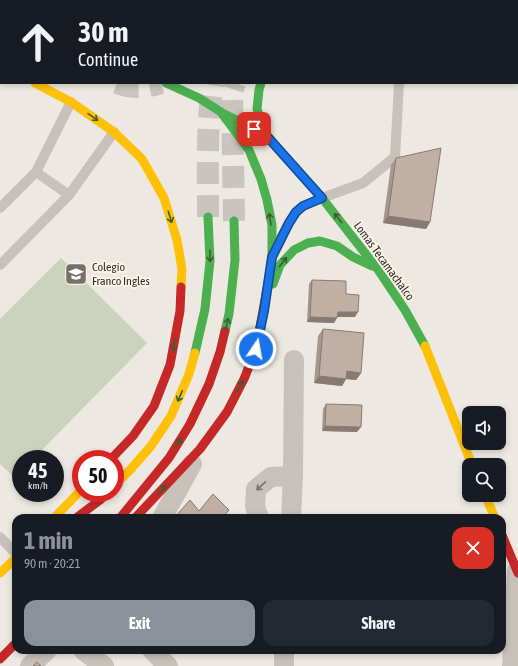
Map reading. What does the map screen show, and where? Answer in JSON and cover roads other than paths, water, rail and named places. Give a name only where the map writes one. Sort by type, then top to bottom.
[{"type":"main road","points":[[37,84],[71,102],[114,132],[142,159],[164,198],[177,240],[182,269],[180,311],[170,366],[154,406],[132,436],[119,450]]},
{"type":"main road","name":"Lomas Tecamachalco","points":[[168,84],[199,98],[221,112],[265,134],[322,198],[364,249],[405,310],[424,344],[469,458]]},
{"type":"main road","points":[[261,84],[257,109],[265,134]]},
{"type":"main road","points":[[139,514],[200,449],[227,412],[244,379],[256,349],[264,311],[272,257],[272,225],[267,200],[261,179],[249,150],[221,112]]},
{"type":"main road","points":[[272,257],[296,212],[303,206],[322,198]]},
{"type":"main road","points":[[124,476],[151,446],[171,416],[189,374],[205,309],[210,261],[208,217]]},
{"type":"main road","points":[[123,514],[169,458],[190,424],[209,384],[220,352],[229,314],[235,260],[234,221]]},
{"type":"main road","points":[[264,311],[280,265],[294,250],[308,243],[320,242],[337,246],[353,257],[379,271]]},
{"type":"main road","points":[[58,514],[72,499]]},
{"type":"main road","points":[[81,514],[97,502]]},
{"type":"main road","points":[[488,502],[493,514]]},
{"type":"main road","points":[[506,545],[517,572]]},
{"type":"main road","points":[[0,573],[12,562]]},
{"type":"main road","points":[[0,659],[12,647]]},
{"type":"street","points":[[290,514],[293,476],[294,360]]},
{"type":"street","points":[[164,514],[200,449]]},
{"type":"street","points":[[257,514],[254,506],[256,489],[271,477],[293,476]]},
{"type":"street","points":[[512,666],[517,572]]},
{"type":"street","points":[[30,666],[43,654]]},
{"type":"street","points":[[156,654],[168,666]]},
{"type":"street","points":[[284,654],[284,666]]},
{"type":"lane","points":[[322,198],[363,184],[395,157],[399,84]]},
{"type":"lane","points":[[0,208],[36,172],[71,102]]},
{"type":"lane","points":[[0,265],[69,195],[114,132]]},
{"type":"lane","points":[[36,172],[69,195]]},
{"type":"lane","points":[[0,537],[12,550]]},
{"type":"tunnel","points":[[121,84],[139,87],[157,84]]},
{"type":"tunnel","points":[[208,217],[208,133],[213,84]]},
{"type":"tunnel","points":[[234,221],[232,92],[235,84]]},
{"type":"place","name":"Colegio Franco Ingles","points":[[76,274]]}]
